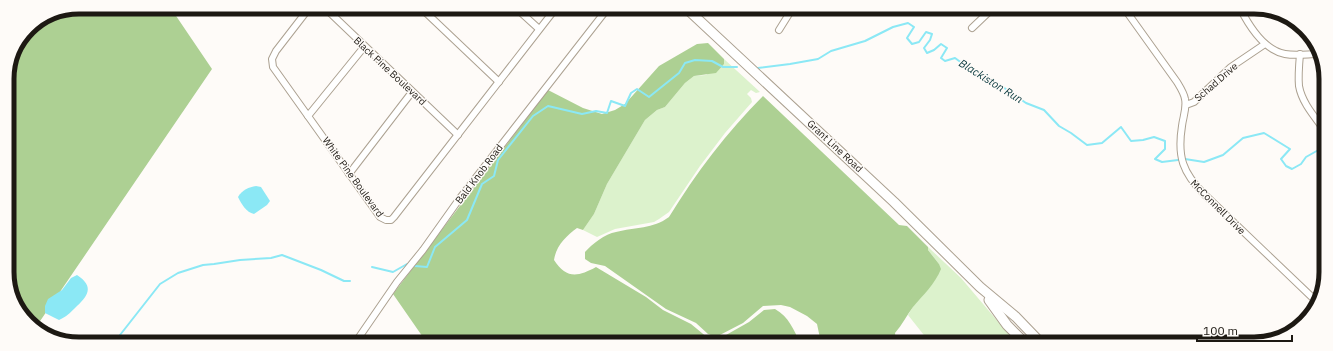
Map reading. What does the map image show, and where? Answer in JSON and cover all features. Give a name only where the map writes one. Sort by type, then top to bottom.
[{"type":"main road","name":"Grant Line Road","points":[[692,14],[894,202],[980,287],[1016,317],[1035,337]]},
{"type":"main road","name":"Grant Line Road","points":[[980,287],[1007,325],[1019,337]]},
{"type":"street","name":"White Pine Boulevard","points":[[305,14],[276,51],[272,59],[272,63],[380,217],[386,220],[391,220],[394,217],[551,14]]},
{"type":"street","name":"Black Pine Boulevard","points":[[331,14],[458,134]]},
{"type":"street","points":[[427,14],[499,82]]},
{"type":"street","points":[[523,14],[539,29]]},
{"type":"street","name":"Bald Knob Road","points":[[359,337],[397,282],[423,250],[460,198],[603,14]]},
{"type":"street","points":[[779,30],[789,14]]},
{"type":"street","points":[[972,28],[987,14]]},
{"type":"street","name":"McConnell Drive","points":[[1128,14],[1184,94],[1186,105],[1180,148],[1182,162],[1190,179],[1313,298]]},
{"type":"street","points":[[1244,14],[1255,32],[1265,44],[1279,52],[1314,54]]},
{"type":"street","name":"Schad Drive","points":[[1186,105],[1194,102],[1231,67],[1265,44]]},
{"type":"street","points":[[308,116],[364,46]]},
{"type":"street","points":[[1300,54],[1301,94],[1319,123]]},
{"type":"street","points":[[349,174],[412,92]]},
{"type":"green space","points":[[79,14],[175,14],[212,69],[38,323],[27,312],[19,297],[15,285],[14,272],[14,74],[16,62],[27,39],[36,30],[58,17]]},
{"type":"green space","points":[[708,43],[724,59],[724,64],[716,73],[694,76],[685,83],[665,107],[657,110],[645,120],[607,184],[594,214],[583,230],[577,228],[565,238],[557,250],[554,260],[563,271],[573,274],[584,273],[596,267],[646,297],[663,310],[691,324],[707,337],[423,337],[393,294],[548,90],[583,108],[602,114],[615,110],[625,104],[659,66],[697,44]]},
{"type":"green space","points":[[724,59],[760,92],[756,93],[751,90],[747,94],[751,98],[752,102],[725,133],[700,166],[669,212],[654,222],[615,229],[597,237],[583,230],[594,214],[607,184],[645,120],[657,110],[665,107],[685,83],[694,76],[706,75],[724,64]]},
{"type":"green space","points":[[763,96],[899,225],[907,226],[928,247],[928,250],[939,264],[941,269],[936,280],[913,307],[895,333],[896,337],[820,337],[817,324],[807,316],[790,307],[781,305],[763,306],[743,323],[716,337],[708,334],[696,323],[666,309],[605,266],[591,263],[585,259],[585,252],[603,237],[623,230],[657,224],[669,217],[713,154]]},
{"type":"green space","points":[[928,247],[961,278],[1011,337],[925,337],[908,315],[939,264],[928,250]]},
{"type":"green space","points":[[775,309],[780,312],[797,337],[722,337],[749,322],[764,310]]},
{"type":"water","points":[[256,186],[261,187],[270,201],[267,205],[254,214],[246,210],[238,197],[246,189]]},
{"type":"water","points":[[77,275],[83,279],[88,288],[88,292],[83,299],[70,313],[59,320],[45,313],[45,306],[48,299],[62,290],[71,278]]},
{"type":"waterway","name":"Blackiston Run","points":[[758,68],[818,59],[831,51],[865,41],[893,27],[908,23],[914,27],[907,38],[912,44],[919,42],[926,32],[932,34],[930,40],[924,48],[927,53],[934,50],[941,44],[947,48],[941,58],[945,61],[955,58],[970,69],[987,76],[1026,103],[1044,110],[1059,126],[1087,145],[1102,143],[1121,127],[1131,141],[1154,137],[1165,141],[1165,149],[1155,159],[1162,162],[1178,160]]},
{"type":"waterway","name":"Blackiston Run","points":[[415,266],[427,267],[435,247],[467,220],[482,184],[494,176],[498,160],[533,116],[548,106],[582,114],[596,111],[607,113],[611,101],[625,106],[631,93],[637,89],[649,97],[679,73],[685,63],[695,60],[712,61],[723,67],[737,67]]},
{"type":"waterway","name":"Blackiston Run","points":[[1185,159],[1204,162],[1223,155],[1243,138],[1264,133],[1290,149],[1281,159],[1286,166],[1292,169],[1301,164],[1306,157],[1319,150]]},
{"type":"waterway","points":[[119,337],[160,284],[178,273],[203,265],[271,258],[282,255],[321,270],[344,281],[350,281]]},
{"type":"waterway","name":"Blackiston Run","points":[[372,267],[393,272],[407,264]]}]
